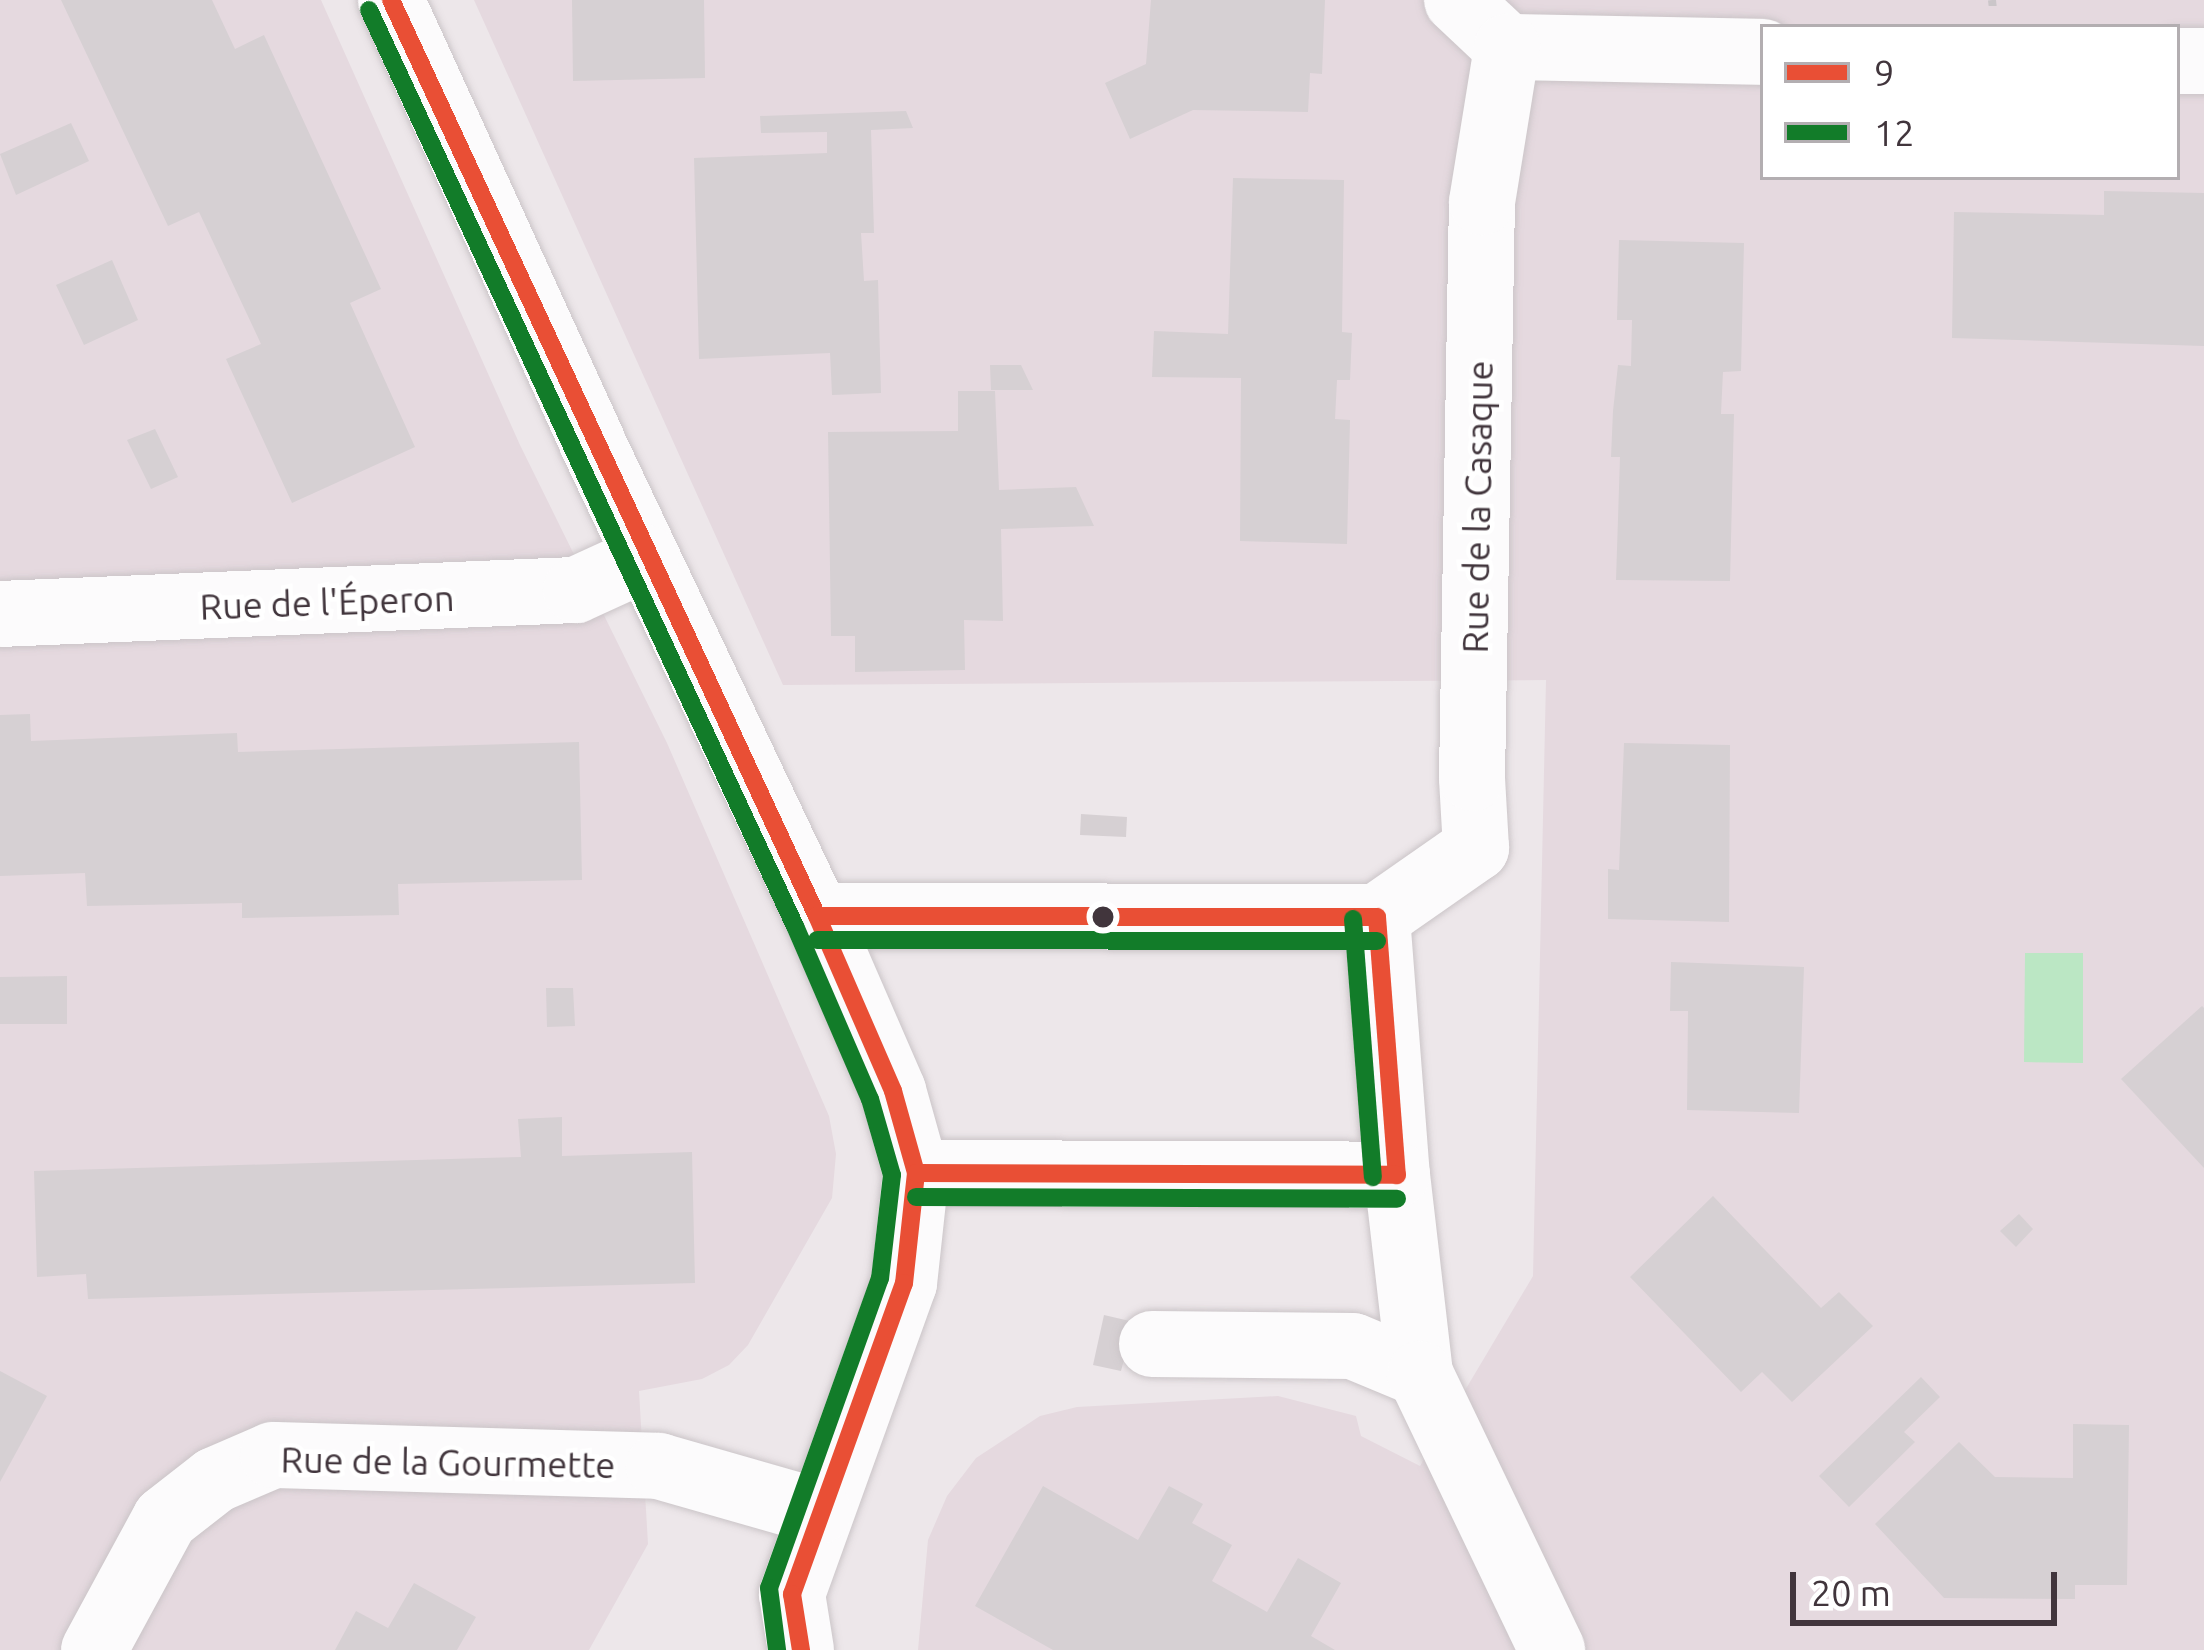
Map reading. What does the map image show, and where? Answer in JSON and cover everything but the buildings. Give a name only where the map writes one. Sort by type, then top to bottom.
[{"type":"street","points":[[392,0],[646,558],[817,916],[893,1091],[916,1173],[904,1283],[792,1594],[801,1650]]},
{"type":"street","points":[[1457,0],[1507,47],[1760,52]]},
{"type":"street","name":"Rue de la Casaque","points":[[1377,917],[1476,848],[1472,778],[1482,202],[1507,47]]},
{"type":"street","name":"Rue de l'Éperon","points":[[0,614],[576,590],[646,558]]},
{"type":"street","points":[[817,916],[1377,917],[1397,1175],[1420,1374],[1552,1650]]},
{"type":"street","points":[[916,1173],[1397,1175]]},
{"type":"street","points":[[1152,1344],[1353,1346],[1420,1374]]},
{"type":"street","name":"Rue de la Gourmette","points":[[94,1650],[165,1519],[215,1480],[273,1455],[659,1466],[819,1512]]},
{"type":"shaded area","points":[[0,0],[321,0],[520,445],[667,743],[829,1116],[836,1154],[832,1198],[748,1345],[729,1365],[702,1379],[639,1391],[648,1544],[589,1650],[0,1650]]},
{"type":"shaded area","points":[[474,0],[2204,0],[2204,1650],[918,1650],[928,1540],[947,1496],[976,1458],[1040,1416],[1077,1407],[1278,1396],[1356,1416],[1361,1436],[1420,1466],[1533,1276],[1546,680],[783,685]]},
{"type":"shaded area","points":[[2025,953],[2083,953],[2083,1063],[2024,1062]]},
{"type":"transit line","name":"9","points":[[391,0],[817,916],[893,1091],[916,1173],[904,1283],[792,1594],[801,1650]]},
{"type":"transit line","name":"12","points":[[369,10],[795,926],[870,1099],[892,1175],[880,1278],[769,1588],[777,1650]]},
{"type":"transit line","name":"9","points":[[817,916],[1377,917]]},
{"type":"transit line","name":"9","points":[[1377,917],[1397,1175]]},
{"type":"transit line","name":"12","points":[[1353,919],[1373,1177]]},
{"type":"transit line","name":"12","points":[[817,940],[1377,941]]},
{"type":"transit line","name":"9","points":[[916,1173],[1397,1175]]},
{"type":"transit line","name":"12","points":[[916,1197],[1397,1199]]}]
